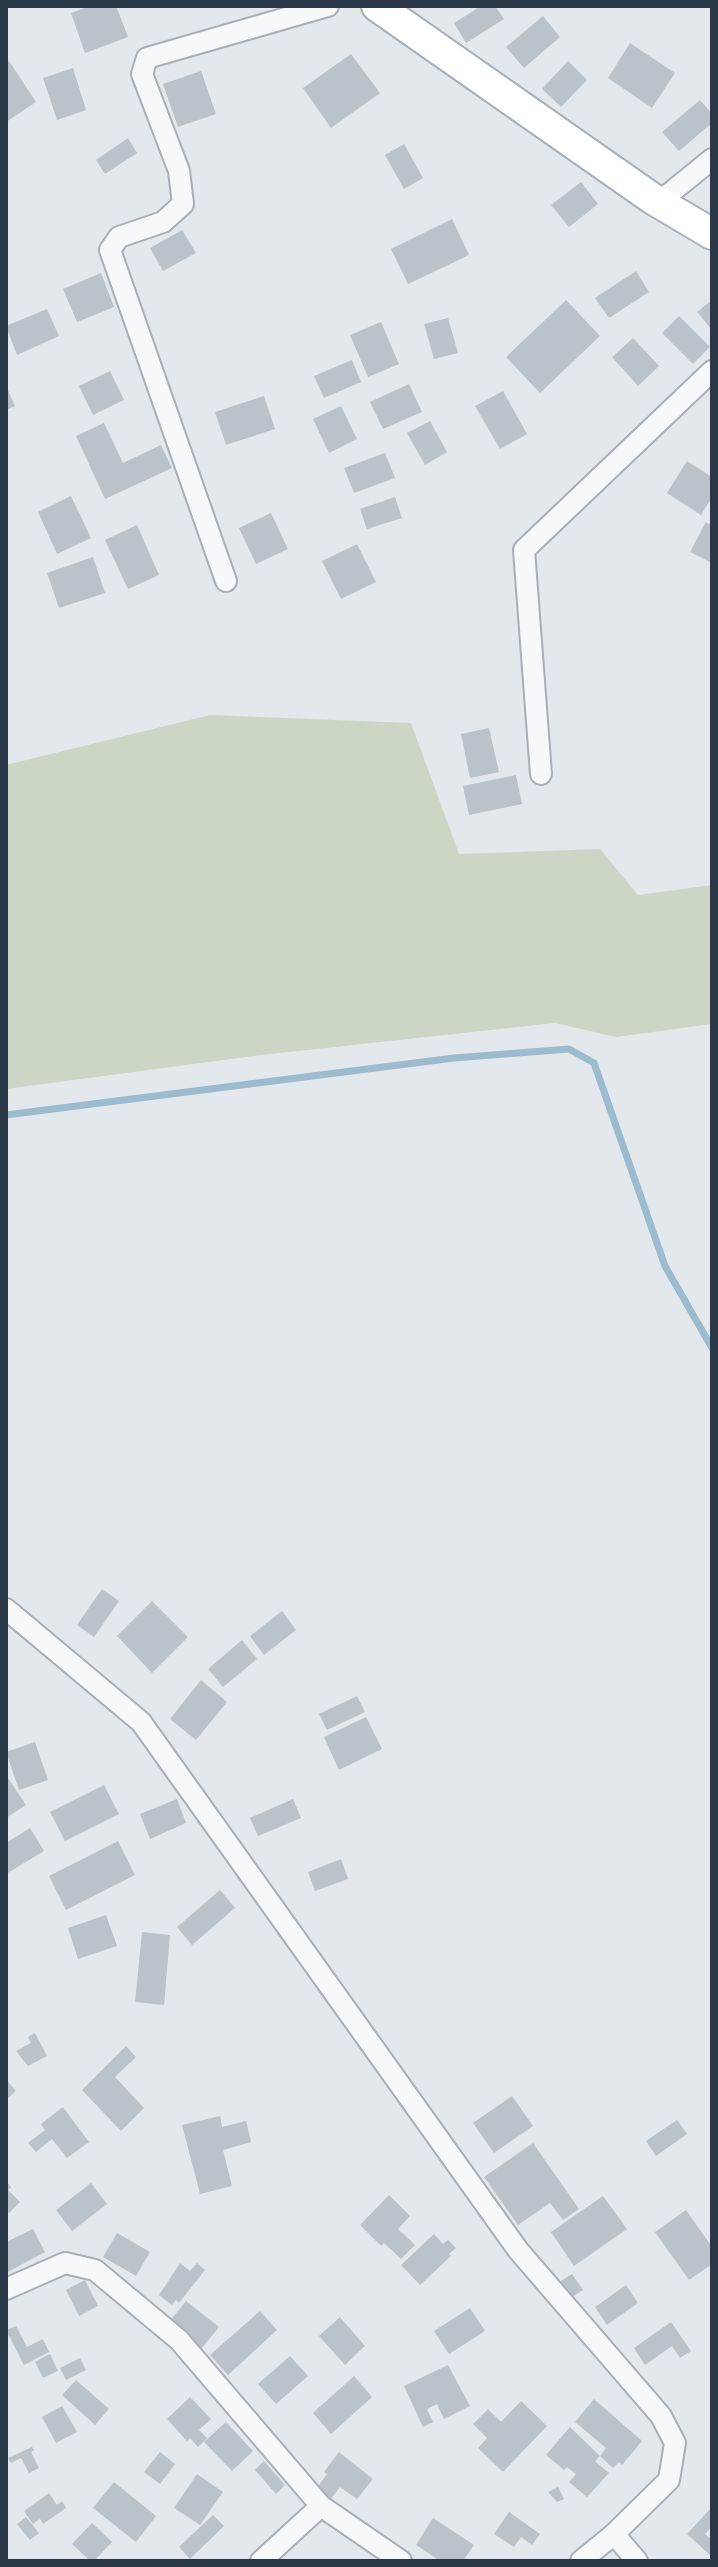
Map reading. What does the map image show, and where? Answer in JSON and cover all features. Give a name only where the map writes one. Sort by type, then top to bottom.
[{"type":"street","points":[[226,581],[110,250],[119,237],[163,222],[183,204],[179,171],[142,74],[147,58],[328,6]]},
{"type":"street","points":[[377,6],[659,202],[712,234]]},
{"type":"street","points":[[659,202],[712,159]]},
{"type":"street","points":[[541,774],[524,550],[712,371]]},
{"type":"street","points":[[6,1609],[141,1722],[518,2250],[661,2416],[675,2443],[669,2480],[614,2534],[581,2561]]},
{"type":"street","points":[[6,2289],[65,2263],[95,2270],[179,2340],[321,2506],[401,2561]]},
{"type":"street","points":[[261,2561],[321,2506]]},
{"type":"street","points":[[614,2534],[637,2561]]},
{"type":"green space","points":[[210,715],[411,723],[459,854],[600,849],[638,895],[712,885],[712,1024],[616,1037],[555,1023],[261,1055],[6,1089],[6,765]]},
{"type":"building","points":[[90,6],[116,6],[128,37],[85,53],[71,13]]},
{"type":"building","points":[[481,6],[495,6],[504,19],[466,43],[454,23]]},
{"type":"building","points":[[543,16],[560,37],[524,68],[506,47]]},
{"type":"building","points":[[630,43],[675,73],[652,108],[608,78]]},
{"type":"building","points":[[351,54],[380,93],[331,128],[303,88]]},
{"type":"building","points":[[9,61],[36,102],[6,122],[6,63]]},
{"type":"building","points":[[568,61],[587,80],[561,107],[542,89]]},
{"type":"building","points":[[73,68],[86,110],[57,120],[43,78]]},
{"type":"building","points":[[201,71],[216,114],[178,127],[163,84]]},
{"type":"building","points":[[700,100],[712,114],[712,123],[679,151],[662,132]]},
{"type":"building","points":[[128,138],[137,153],[105,174],[96,160]]},
{"type":"building","points":[[404,144],[423,178],[404,189],[385,155]]},
{"type":"building","points":[[581,182],[598,204],[569,227],[551,205]]},
{"type":"building","points":[[452,219],[469,255],[408,284],[391,249]]},
{"type":"building","points":[[182,230],[196,253],[163,271],[150,248]]},
{"type":"building","points":[[636,271],[649,292],[609,318],[595,298]]},
{"type":"building","points":[[101,273],[114,307],[77,322],[63,289]]},
{"type":"building","points":[[566,300],[600,336],[540,393],[506,357]]},
{"type":"building","points":[[712,300],[712,330],[697,312]]},
{"type":"building","points":[[47,309],[59,336],[17,355],[6,326]]},
{"type":"building","points":[[679,316],[710,347],[693,364],[662,333]]},
{"type":"building","points":[[448,318],[458,353],[434,359],[424,324]]},
{"type":"building","points":[[381,322],[399,364],[368,377],[350,335]]},
{"type":"building","points":[[633,338],[659,366],[638,386],[612,357]]},
{"type":"building","points":[[352,360],[361,382],[324,398],[314,376]]},
{"type":"building","points":[[110,371],[124,400],[93,415],[79,386]]},
{"type":"building","points":[[409,384],[422,412],[383,429],[370,402]]},
{"type":"building","points":[[6,386],[15,406],[6,410]]},
{"type":"building","points":[[503,391],[527,434],[500,449],[475,406]]},
{"type":"building","points":[[264,396],[275,429],[226,445],[215,412]]},
{"type":"building","points":[[341,406],[357,439],[329,453],[313,419]]},
{"type":"building","points":[[430,421],[447,452],[425,465],[407,433]]},
{"type":"building","points":[[104,423],[123,463],[161,445],[172,468],[105,499],[76,436]]},
{"type":"building","points":[[385,453],[395,478],[354,493],[344,468]]},
{"type":"building","points":[[687,461],[712,477],[712,497],[701,515],[667,493]]},
{"type":"building","points":[[71,496],[91,538],[57,554],[38,512]]},
{"type":"building","points":[[395,497],[402,518],[367,529],[360,509]]},
{"type":"building","points":[[271,513],[288,549],[256,564],[239,528]]},
{"type":"building","points":[[706,522],[712,526],[712,563],[690,552]]},
{"type":"building","points":[[137,525],[159,575],[128,589],[105,540]]},
{"type":"building","points":[[357,544],[376,582],[341,599],[322,561]]},
{"type":"building","points":[[93,557],[105,593],[59,608],[47,573]]},
{"type":"building","points":[[489,728],[499,772],[470,778],[461,734]]},
{"type":"building","points":[[516,775],[522,804],[469,815],[463,786]]},
{"type":"building","points":[[102,1589],[119,1601],[94,1637],[77,1625]]},
{"type":"building","points":[[152,1601],[188,1637],[152,1673],[117,1636]]},
{"type":"building","points":[[282,1611],[296,1630],[264,1655],[250,1636]]},
{"type":"building","points":[[242,1640],[257,1659],[223,1687],[208,1669]]},
{"type":"building","points":[[201,1680],[227,1702],[196,1740],[170,1719]]},
{"type":"building","points":[[357,1696],[365,1712],[327,1730],[319,1714]]},
{"type":"building","points":[[366,1717],[382,1749],[339,1770],[324,1737]]},
{"type":"building","points":[[35,1742],[48,1780],[19,1790],[6,1752]]},
{"type":"building","points":[[6,1775],[26,1805],[6,1818]]},
{"type":"building","points":[[104,1785],[119,1814],[65,1841],[50,1812]]},
{"type":"building","points":[[177,1799],[186,1823],[150,1839],[140,1814]]},
{"type":"building","points":[[293,1799],[301,1818],[258,1836],[250,1818]]},
{"type":"building","points":[[30,1828],[44,1851],[6,1874],[6,1843]]},
{"type":"building","points":[[118,1841],[135,1875],[66,1910],[49,1876]]},
{"type":"building","points":[[341,1859],[348,1879],[315,1891],[308,1872]]},
{"type":"building","points":[[220,1890],[235,1908],[192,1945],[177,1927]]},
{"type":"building","points":[[106,1915],[117,1946],[78,1959],[68,1928]]},
{"type":"building","points":[[142,1932],[170,1935],[164,2005],[135,2002]]},
{"type":"building","points":[[35,2033],[47,2056],[28,2066],[16,2051],[31,2043],[28,2037]]},
{"type":"building","points":[[126,2046],[136,2057],[115,2077],[144,2108],[121,2131],[82,2090]]},
{"type":"building","points":[[6,2079],[16,2091],[6,2100]]},
{"type":"building","points":[[512,2096],[533,2126],[494,2153],[473,2123]]},
{"type":"building","points":[[63,2107],[89,2142],[67,2158],[52,2139],[36,2152],[28,2143],[45,2130],[41,2124]]},
{"type":"building","points":[[220,2116],[222,2127],[246,2121],[251,2142],[223,2150],[232,2186],[200,2194],[182,2125]]},
{"type":"building","points":[[677,2120],[687,2134],[656,2156],[646,2141]]},
{"type":"building","points":[[533,2143],[579,2209],[563,2220],[550,2203],[518,2225],[484,2177]]},
{"type":"building","points":[[6,2181],[11,2187],[8,2190],[20,2202],[9,2213],[6,2211]]},
{"type":"building","points":[[91,2183],[107,2204],[72,2231],[56,2210]]},
{"type":"building","points":[[389,2195],[410,2216],[398,2229],[415,2245],[401,2259],[384,2243],[381,2246],[360,2225]]},
{"type":"building","points":[[603,2196],[627,2229],[574,2266],[551,2232]]},
{"type":"building","points":[[686,2210],[712,2247],[712,2264],[689,2280],[655,2232]]},
{"type":"building","points":[[33,2229],[45,2252],[6,2273],[6,2242]]},
{"type":"building","points":[[117,2233],[150,2252],[136,2276],[103,2257]]},
{"type":"building","points":[[434,2234],[443,2244],[448,2240],[456,2248],[420,2285],[401,2265]]},
{"type":"building","points":[[180,2263],[190,2271],[197,2263],[205,2270],[179,2303],[176,2300],[172,2305],[159,2295]]},
{"type":"building","points":[[572,2274],[583,2290],[572,2297],[561,2281]]},
{"type":"building","points":[[85,2280],[98,2306],[79,2316],[66,2290]]},
{"type":"building","points":[[626,2285],[638,2303],[607,2325],[595,2307]]},
{"type":"building","points":[[186,2301],[219,2327],[201,2349],[168,2323]]},
{"type":"building","points":[[470,2308],[485,2331],[449,2354],[434,2331]]},
{"type":"building","points":[[260,2311],[277,2330],[228,2375],[210,2355]]},
{"type":"building","points":[[340,2317],[365,2346],[345,2365],[319,2336]]},
{"type":"building","points":[[671,2322],[691,2351],[680,2358],[672,2346],[645,2365],[634,2348]]},
{"type":"building","points":[[16,2326],[27,2347],[43,2339],[49,2352],[24,2365],[6,2330]]},
{"type":"building","points":[[50,2354],[58,2371],[43,2378],[35,2362]]},
{"type":"building","points":[[290,2356],[308,2376],[276,2404],[258,2384]]},
{"type":"building","points":[[80,2358],[86,2370],[66,2380],[60,2368]]},
{"type":"building","points":[[448,2365],[470,2406],[444,2419],[437,2404],[427,2409],[433,2422],[423,2427],[404,2386]]},
{"type":"building","points":[[354,2376],[372,2397],[331,2434],[313,2413]]},
{"type":"building","points":[[76,2380],[109,2409],[95,2425],[62,2395]]},
{"type":"building","points":[[190,2397],[211,2419],[199,2430],[207,2438],[198,2447],[190,2438],[187,2441],[167,2419]]},
{"type":"building","points":[[594,2399],[642,2441],[622,2465],[619,2462],[613,2468],[600,2456],[606,2448],[575,2422]]},
{"type":"building","points":[[521,2401],[547,2426],[503,2472],[478,2448],[487,2438],[473,2424],[488,2409],[501,2422]]},
{"type":"building","points":[[62,2406],[77,2432],[56,2443],[42,2417]]},
{"type":"building","points":[[226,2422],[253,2451],[232,2471],[204,2442]]},
{"type":"building","points":[[570,2427],[600,2456],[595,2461],[609,2473],[587,2497],[569,2482],[576,2474],[567,2467],[564,2470],[546,2455]]},
{"type":"building","points":[[32,2447],[34,2450],[31,2452],[39,2468],[29,2473],[21,2458],[11,2463],[8,2458]]},
{"type":"building","points":[[160,2452],[175,2464],[160,2484],[144,2472]]},
{"type":"building","points":[[339,2452],[373,2479],[357,2499],[340,2487],[330,2500],[316,2489]]},
{"type":"building","points":[[264,2461],[285,2485],[276,2494],[255,2470]]},
{"type":"building","points":[[197,2474],[223,2492],[200,2525],[174,2508]]},
{"type":"building","points":[[114,2482],[156,2516],[136,2542],[93,2508]]},
{"type":"building","points":[[558,2487],[564,2499],[557,2502],[548,2492]]},
{"type":"building","points":[[49,2493],[57,2505],[62,2501],[66,2508],[43,2524],[40,2519],[33,2524],[24,2511]]},
{"type":"building","points":[[712,2507],[712,2526],[705,2534],[712,2540],[712,2557],[687,2534]]},
{"type":"building","points":[[509,2512],[540,2534],[532,2545],[521,2537],[514,2547],[494,2534]]},
{"type":"building","points":[[213,2515],[224,2526],[190,2559],[179,2547]]},
{"type":"building","points":[[26,2517],[39,2533],[30,2540],[17,2524]]},
{"type":"building","points":[[433,2518],[474,2545],[463,2561],[440,2561],[416,2545]]},
{"type":"building","points":[[92,2523],[112,2542],[94,2561],[90,2561],[72,2544]]},
{"type":"waterway","points":[[6,1115],[454,1058],[569,1049],[594,1063],[665,1266],[712,1348]]}]
